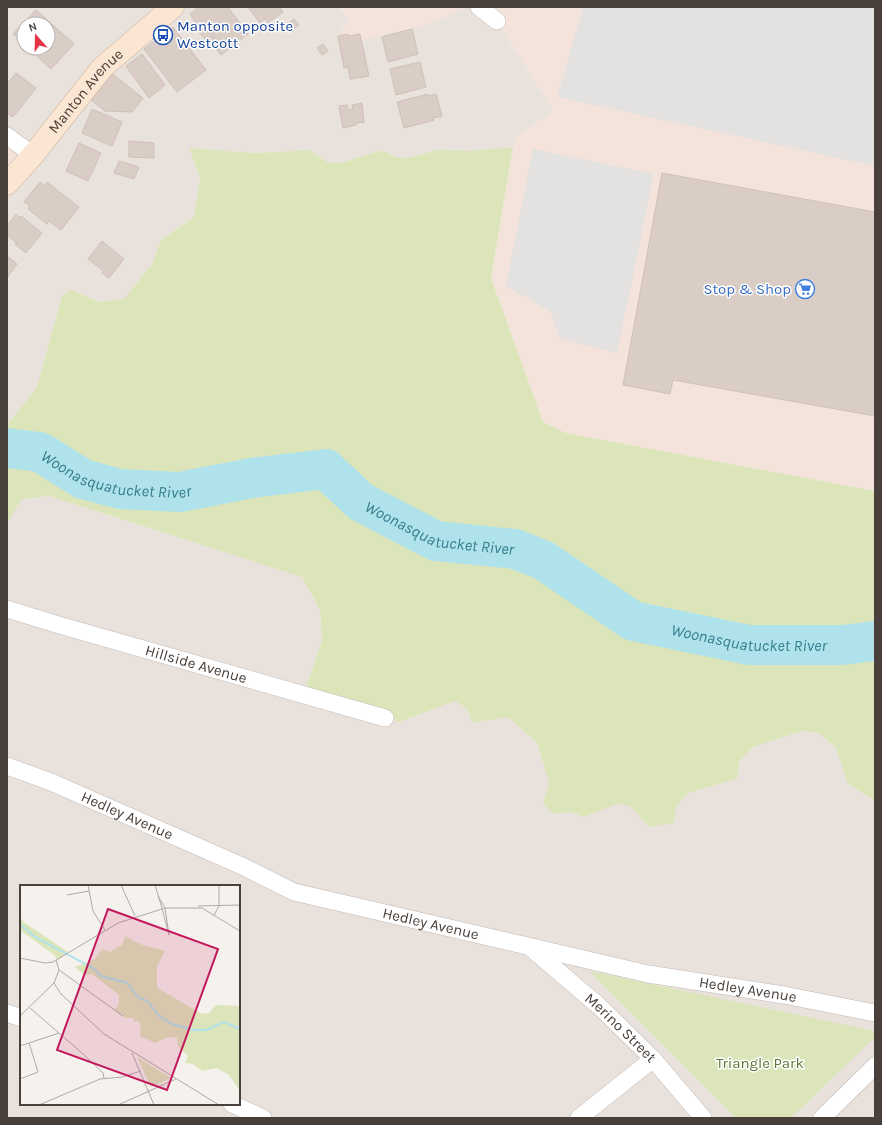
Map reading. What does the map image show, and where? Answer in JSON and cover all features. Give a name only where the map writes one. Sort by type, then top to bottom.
[{"type":"main road","name":"Manton Avenue","points":[[7,184],[33,155],[102,68],[173,7]]},
{"type":"street","points":[[479,7],[497,21],[494,7]]},
{"type":"street","points":[[7,136],[33,155]]},
{"type":"street","name":"Hillside Avenue","points":[[7,609],[58,625],[385,718]]},
{"type":"street","name":"Hedley Avenue","points":[[7,766],[51,782],[235,863],[294,892],[648,974],[784,995],[875,1013]]},
{"type":"street","name":"Merino Street","points":[[529,947],[600,1008],[653,1059],[703,1118]]},
{"type":"street","points":[[7,1012],[20,1018]]},
{"type":"street","points":[[579,1118],[653,1059]]},
{"type":"street","points":[[822,1118],[875,1066]]},
{"type":"street","points":[[234,1105],[263,1118]]},
{"type":"shaded area","points":[[7,7],[338,7],[350,20],[349,23],[433,23],[466,7],[488,7],[553,109],[550,114],[518,136],[513,147],[469,151],[437,150],[408,158],[398,158],[382,150],[341,163],[329,163],[309,150],[256,153],[189,148],[200,178],[194,217],[161,240],[152,264],[124,299],[99,302],[71,289],[62,296],[37,387],[7,425]]},
{"type":"shaded area","points":[[339,7],[466,7],[433,23],[350,43],[339,32],[349,23],[350,20]]},
{"type":"shaded area","points":[[488,7],[875,7],[875,491],[565,433],[543,422],[491,278],[513,147],[518,136],[550,114],[553,109]]},
{"type":"shaded area","points":[[583,7],[875,7],[875,166],[557,97]]},
{"type":"shaded area","points":[[7,135],[29,150],[7,188]]},
{"type":"shaded area","points":[[533,149],[654,174],[617,353],[559,338],[551,312],[506,286]]},
{"type":"shaded area","points":[[49,496],[302,577],[320,610],[322,641],[304,693],[400,722],[455,701],[467,709],[472,723],[508,717],[537,743],[549,782],[543,804],[553,814],[570,812],[584,817],[617,804],[630,805],[649,827],[676,807],[688,793],[737,779],[739,762],[753,746],[802,731],[819,733],[836,748],[848,784],[875,801],[875,1118],[7,1118],[7,523],[22,499]]},
{"type":"green space","points":[[513,147],[491,278],[543,422],[566,433],[875,491],[875,801],[848,784],[836,748],[819,733],[802,731],[753,747],[739,762],[737,779],[688,793],[676,807],[674,823],[649,827],[630,806],[617,804],[584,817],[570,812],[553,814],[543,804],[549,782],[537,743],[508,717],[472,723],[467,709],[455,701],[400,722],[315,698],[304,693],[322,640],[320,610],[302,577],[49,496],[22,499],[7,523],[7,425],[37,387],[62,296],[71,289],[99,302],[124,299],[152,264],[161,240],[194,217],[200,178],[189,148],[256,153],[309,150],[329,163],[341,163],[382,150],[398,158],[408,158],[437,150],[469,151]]},
{"type":"green space","name":"Triangle Park","points":[[589,971],[875,1031],[875,1037],[791,1118],[736,1118]]},
{"type":"building","points":[[199,7],[228,7],[248,34],[221,55],[210,41],[208,43],[194,26],[197,24],[190,14]]},
{"type":"building","points":[[248,7],[282,7],[280,8],[283,12],[268,23],[265,19],[260,23]]},
{"type":"building","points":[[36,10],[43,16],[30,16]]},
{"type":"building","points":[[294,19],[299,25],[292,30],[288,24]]},
{"type":"building","points":[[173,27],[206,70],[177,92],[144,49]]},
{"type":"building","points":[[56,28],[74,44],[51,69],[37,56],[56,56]]},
{"type":"building","points":[[412,29],[418,54],[388,62],[382,37]]},
{"type":"building","points":[[348,34],[349,36],[360,34],[369,76],[350,79],[348,67],[344,68],[338,36]]},
{"type":"building","points":[[323,44],[328,51],[322,55],[317,48]]},
{"type":"building","points":[[142,54],[165,85],[149,98],[126,66]]},
{"type":"building","points":[[420,62],[426,87],[396,95],[390,69]]},
{"type":"building","points":[[16,73],[36,88],[13,117],[7,113],[7,84]]},
{"type":"building","points":[[111,73],[143,98],[132,112],[105,111],[91,100],[98,91],[97,87]]},
{"type":"building","points":[[428,94],[428,96],[436,94],[442,116],[433,118],[434,120],[404,128],[397,102]]},
{"type":"building","points":[[362,103],[364,122],[356,123],[356,125],[343,128],[339,106],[347,105],[348,110],[353,109],[352,105]]},
{"type":"building","points":[[92,109],[122,122],[112,146],[82,133]]},
{"type":"building","points":[[129,141],[154,143],[154,158],[129,157]]},
{"type":"building","points":[[79,143],[101,153],[88,181],[66,171]]},
{"type":"building","points":[[119,161],[139,167],[134,179],[114,173]]},
{"type":"building","points":[[662,173],[875,212],[875,416],[673,380],[670,394],[623,385]]},
{"type":"building","points":[[40,182],[45,186],[47,182],[79,207],[61,230],[49,221],[47,224],[28,209],[30,206],[24,202]]},
{"type":"building","points":[[16,214],[20,218],[21,216],[42,233],[26,253],[7,235],[7,226]]},
{"type":"building","points":[[102,241],[124,259],[109,278],[102,273],[104,271],[88,259]]},
{"type":"building","points":[[7,256],[17,264],[7,278]]},
{"type":"waterway","name":"Woonasquatucket River","points":[[7,448],[40,452],[83,479],[120,489],[180,492],[252,478],[326,469],[361,502],[436,541],[515,549],[543,560],[633,621],[749,645],[842,645],[875,641]]},
{"type":"place","name":"Manton opposite Westcott","points":[[163,35]]},
{"type":"place","name":"Stop & Shop","points":[[805,289]]}]
